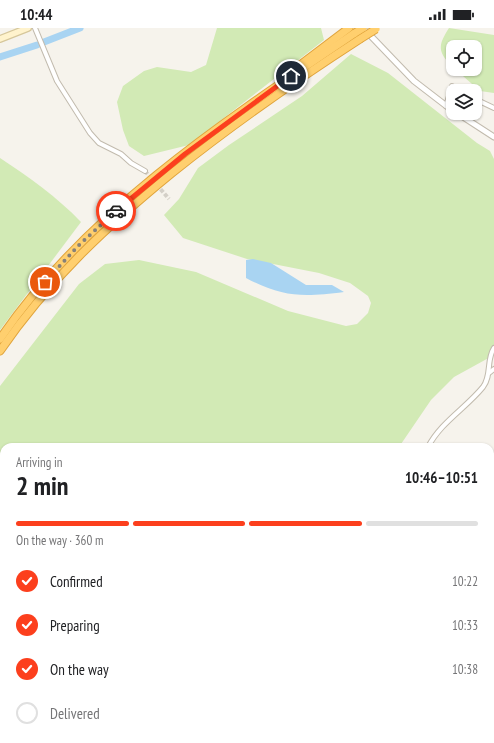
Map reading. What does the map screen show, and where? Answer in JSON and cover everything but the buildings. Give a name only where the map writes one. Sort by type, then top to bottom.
[{"type":"highway","points":[[0,339],[45,282],[84,241],[138,191],[246,108],[363,28]]},
{"type":"highway","points":[[0,351],[30,310],[67,268],[132,206],[355,33],[376,28]]},
{"type":"main road","points":[[0,39],[28,28]]},
{"type":"street","points":[[35,28],[57,81],[90,133],[100,143],[122,154],[131,163],[145,171]]},
{"type":"street","points":[[363,28],[414,81],[446,106]]},
{"type":"street","points":[[482,102],[494,108]]},
{"type":"street","points":[[468,120],[494,137]]},
{"type":"street","points":[[431,443],[442,427],[483,386],[489,373],[490,359],[494,348]]},
{"type":"street","points":[[489,373],[494,369]]},
{"type":"green space","points":[[217,28],[321,28],[324,40],[189,145],[144,156],[129,146],[123,130],[117,102],[123,86],[144,71],[157,67],[191,72],[206,65]]},
{"type":"green space","points":[[449,28],[494,35],[494,93],[482,91],[482,84],[472,84],[463,76],[482,76],[482,40],[446,40],[446,60],[441,48],[443,39]]},
{"type":"green space","points":[[351,54],[388,73],[446,120],[490,151],[494,159],[494,355],[454,377],[431,400],[402,443],[0,443],[0,386],[79,284],[105,264],[139,260],[196,272],[288,311],[346,326],[357,324],[368,313],[371,303],[368,296],[350,283],[319,273],[247,259],[183,238],[164,215],[179,199],[198,168],[229,145],[302,96]]},
{"type":"green space","points":[[0,158],[22,172],[62,204],[81,222],[0,330]]},
{"type":"water","points":[[253,259],[271,263],[306,285],[332,285],[344,292],[305,295],[283,293],[259,285],[246,278],[246,260]]},
{"type":"waterway","points":[[44,42],[80,28]]},
{"type":"waterway","points":[[0,57],[37,45]]},
{"type":"tunnel","points":[[145,171],[169,199]]},
{"type":"way so far","points":[[45,282],[61,263],[116,211]]},
{"type":"route","points":[[116,211],[127,200],[185,154],[291,76]]}]
